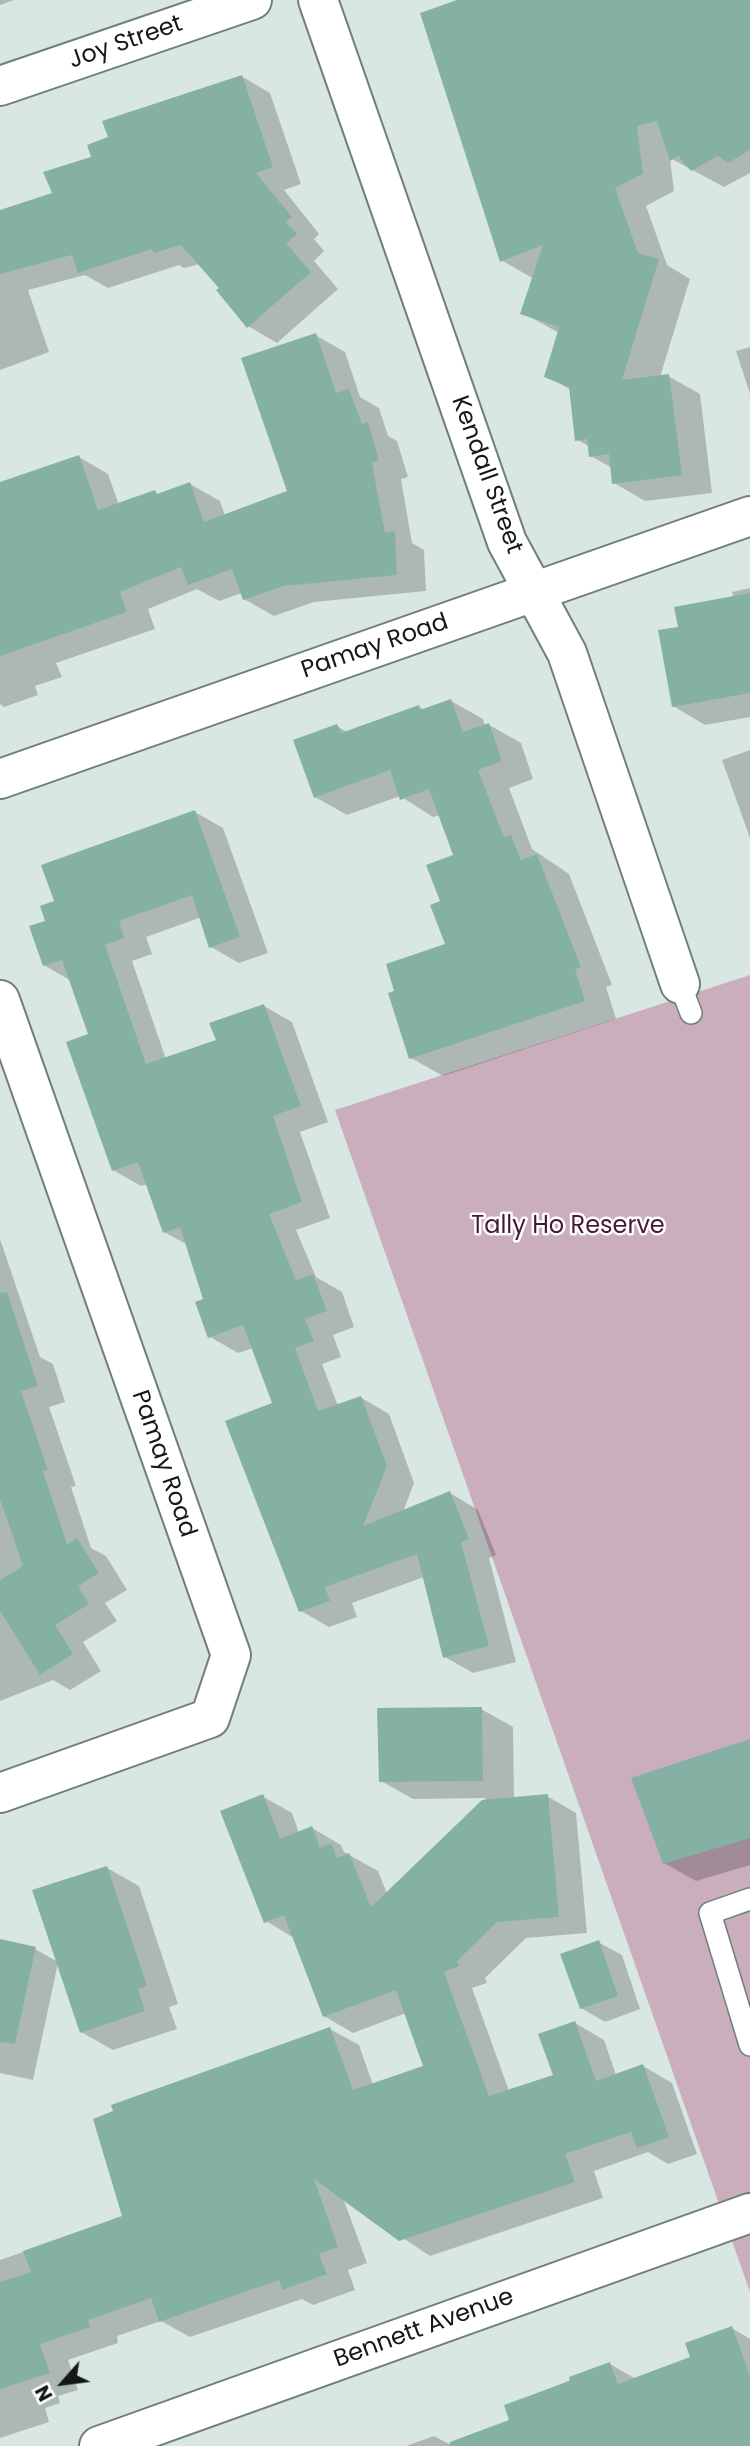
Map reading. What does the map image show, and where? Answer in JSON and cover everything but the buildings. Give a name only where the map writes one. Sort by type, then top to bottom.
[{"type":"street","name":"Joy Street","points":[[0,86],[252,0]]},
{"type":"street","name":"Kendall Street","points":[[317,0],[507,542],[567,653],[685,998]]},
{"type":"street","name":"Pamay Road","points":[[0,779],[750,516]]},
{"type":"street","name":"Pamay Road","points":[[0,1000],[231,1655],[210,1718],[0,1793]]},
{"type":"street","name":"Bennett Avenue","points":[[99,2446],[750,2213]]},
{"type":"lane","points":[[750,1899],[710,1913],[750,2046]]},
{"type":"green space","name":"Tally Ho Reserve","points":[[750,975],[750,2292],[335,1110]]}]
